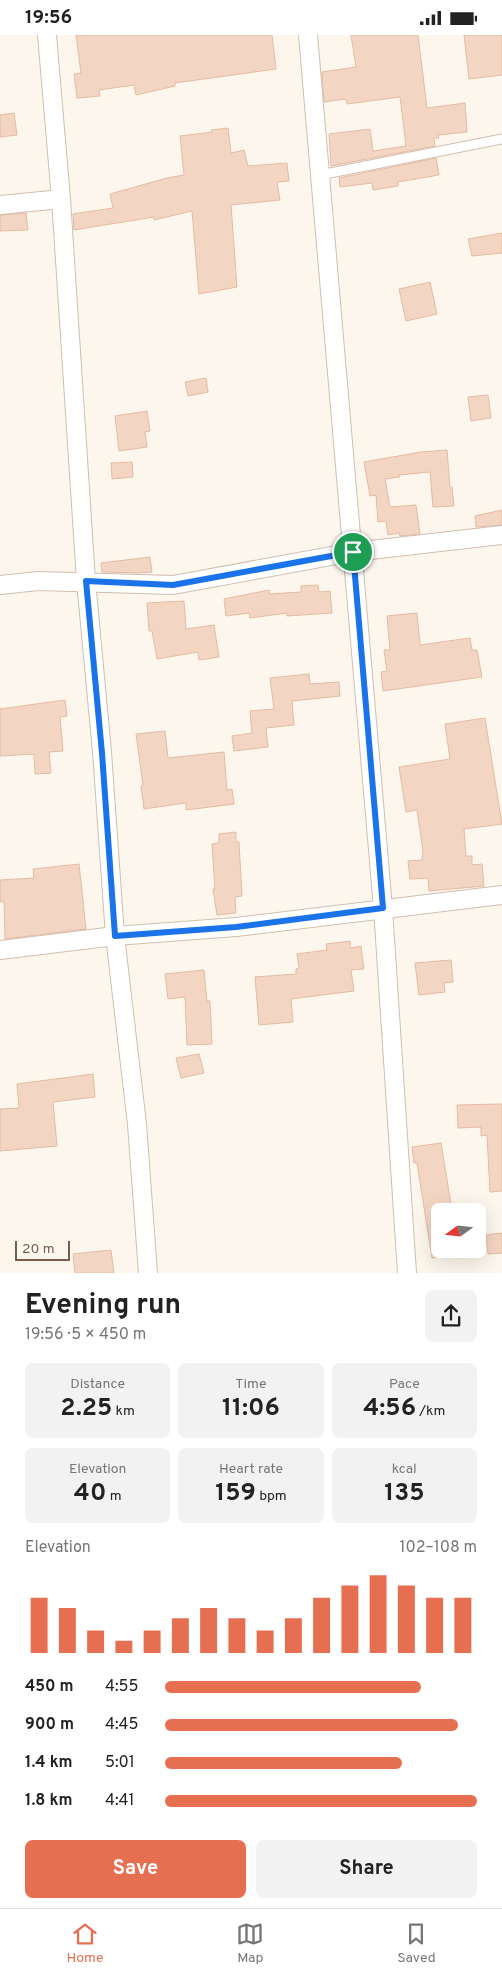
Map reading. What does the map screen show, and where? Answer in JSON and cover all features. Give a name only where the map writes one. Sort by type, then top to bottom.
[{"type":"street","points":[[47,35],[61,199],[86,581],[102,753],[115,936],[137,1124],[148,1273]]},
{"type":"street","points":[[308,35],[383,908],[407,1273]]},
{"type":"street","points":[[0,205],[61,199]]},
{"type":"street","points":[[0,585],[38,581],[86,581],[173,585],[353,552],[502,535]]},
{"type":"street","points":[[0,950],[115,936],[236,927],[502,895]]},
{"type":"lane","points":[[320,175],[502,139]]},
{"type":"building","points":[[76,35],[272,35],[276,69],[175,83],[175,86],[136,95],[134,85],[99,90],[100,96],[77,98],[74,74],[81,73]]},
{"type":"building","points":[[351,35],[418,35],[427,108],[465,103],[467,132],[438,135],[439,138],[434,138],[435,146],[331,166],[329,134],[370,129],[373,151],[406,146],[400,97],[347,104],[346,99],[324,102],[322,72],[356,67]]},
{"type":"building","points":[[464,35],[502,35],[502,75],[469,79]]},
{"type":"building","points":[[14,113],[17,135],[0,137],[0,115]]},
{"type":"building","points":[[228,128],[231,153],[244,150],[248,166],[287,163],[289,181],[277,182],[280,200],[231,205],[237,287],[199,294],[192,211],[154,220],[154,217],[74,230],[73,214],[113,208],[110,194],[184,175],[180,136]]},
{"type":"building","points":[[436,158],[439,175],[398,182],[398,186],[373,190],[372,183],[340,187],[339,178]]},
{"type":"building","points":[[26,213],[28,230],[0,231],[0,215]]},
{"type":"building","points":[[502,233],[502,253],[472,256],[468,239]]},
{"type":"building","points":[[430,282],[437,314],[406,321],[399,289]]},
{"type":"building","points":[[206,378],[208,392],[188,396],[185,382]]},
{"type":"building","points":[[488,395],[491,418],[471,421],[468,397]]},
{"type":"building","points":[[147,411],[150,431],[145,432],[147,447],[119,451],[115,416]]},
{"type":"building","points":[[447,450],[450,487],[452,487],[454,506],[433,507],[430,472],[399,475],[400,477],[385,479],[390,507],[416,505],[420,534],[400,536],[399,533],[388,535],[386,521],[378,522],[376,495],[370,496],[364,462],[421,452]]},
{"type":"building","points":[[132,462],[133,477],[112,479],[111,463]]},
{"type":"building","points":[[502,510],[502,525],[476,527],[475,516]]},
{"type":"building","points":[[150,557],[152,572],[102,572],[101,563]]},
{"type":"building","points":[[318,585],[319,592],[330,591],[332,613],[287,616],[287,613],[250,618],[249,613],[226,616],[224,599],[269,590],[270,594],[301,592],[301,586]]},
{"type":"building","points":[[184,601],[186,629],[214,625],[219,657],[199,660],[198,652],[157,659],[152,631],[149,631],[147,603]]},
{"type":"building","points":[[417,613],[420,645],[470,638],[472,650],[477,650],[482,677],[383,691],[381,672],[387,671],[384,650],[390,650],[387,616]]},
{"type":"building","points":[[309,674],[310,684],[339,682],[340,696],[292,701],[294,725],[266,728],[268,747],[234,751],[232,736],[252,733],[250,711],[274,709],[270,678]]},
{"type":"building","points":[[65,700],[67,716],[60,717],[63,751],[49,752],[51,773],[35,774],[34,754],[0,756],[0,709]]},
{"type":"building","points":[[485,718],[502,824],[464,829],[466,856],[472,856],[472,865],[482,864],[484,886],[429,891],[428,878],[410,879],[408,861],[422,860],[423,851],[417,810],[406,812],[399,767],[450,759],[445,724]]},
{"type":"building","points":[[165,731],[168,758],[224,752],[227,790],[232,789],[234,804],[186,810],[186,803],[144,809],[141,786],[143,785],[136,734]]},
{"type":"building","points":[[236,832],[236,842],[239,842],[242,896],[235,897],[236,913],[217,915],[213,889],[215,889],[212,844],[219,843],[219,834]]},
{"type":"building","points":[[79,864],[86,929],[5,939],[4,901],[0,902],[0,880],[34,878],[33,869]]},
{"type":"building","points":[[350,941],[350,948],[361,946],[364,969],[351,970],[354,991],[291,999],[293,1022],[259,1025],[255,977],[296,974],[296,969],[299,968],[297,954],[327,950],[326,944]]},
{"type":"building","points":[[451,960],[453,982],[444,983],[445,992],[419,995],[415,963]]},
{"type":"building","points":[[204,970],[207,1001],[210,1001],[212,1044],[187,1045],[185,997],[168,999],[165,974]]},
{"type":"building","points":[[199,1054],[204,1073],[181,1078],[176,1058]]},
{"type":"building","points":[[93,1074],[95,1097],[53,1102],[57,1146],[0,1151],[0,1109],[19,1108],[17,1084]]},
{"type":"building","points":[[502,1104],[502,1191],[490,1192],[487,1135],[481,1136],[481,1127],[458,1128],[457,1105]]},
{"type":"building","points":[[441,1143],[451,1203],[431,1203],[431,1252],[417,1163],[414,1163],[412,1147]]},
{"type":"building","points":[[502,1233],[502,1253],[488,1254],[486,1235]]},
{"type":"building","points":[[111,1250],[114,1273],[75,1273],[73,1254]]},
{"type":"route","points":[[353,552],[383,908],[236,927],[115,936],[102,753],[86,581],[173,585],[353,552]]}]
